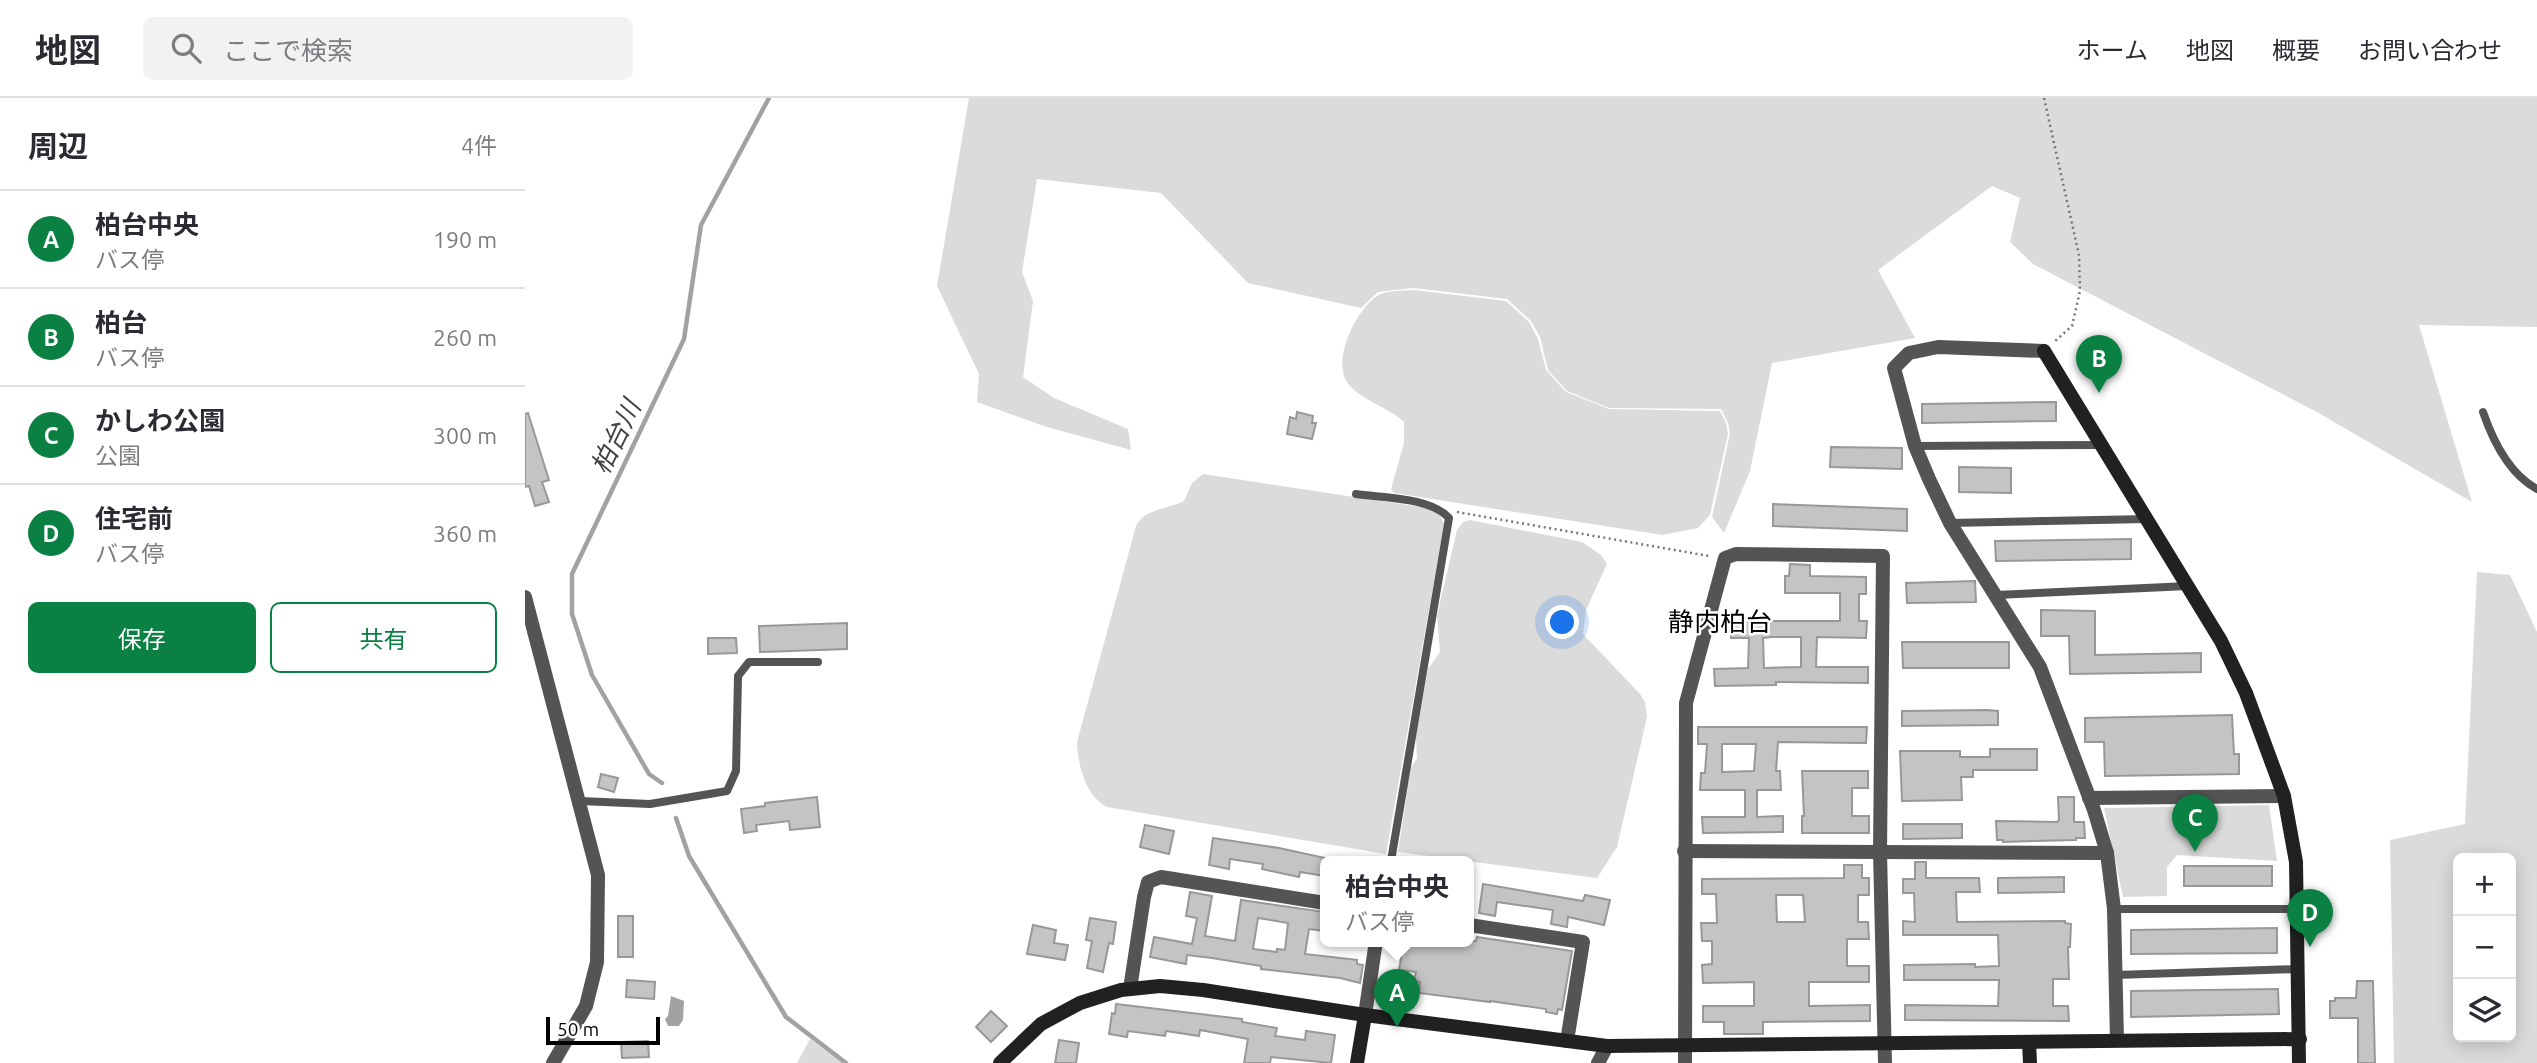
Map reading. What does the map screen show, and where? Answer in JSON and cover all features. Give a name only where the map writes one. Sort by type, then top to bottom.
[{"type":"street","points":[[2117,1040],[2114,909],[2107,853],[2040,667],[1950,523],[1915,446],[1894,368],[1909,353],[1938,346],[2044,351],[2221,641],[2246,693],[2284,796],[2297,862],[2299,1063]]},
{"type":"street","points":[[1685,1063],[1686,703],[1725,558],[1736,554],[1883,556],[1881,852],[1885,1063]]},
{"type":"street","points":[[525,597],[598,875],[597,962],[586,1006],[553,1063]]},
{"type":"street","points":[[2089,798],[2284,796]]},
{"type":"street","points":[[1684,851],[2107,853]]},
{"type":"street","points":[[1130,989],[1148,882],[1161,877],[1320,902]]},
{"type":"street","points":[[1474,926],[1583,942],[1567,1041]]},
{"type":"street","points":[[1357,1063],[1375,947]]},
{"type":"street","points":[[1000,1063],[1041,1024],[1080,1003],[1130,989],[1160,986],[1607,1046],[2299,1039]]},
{"type":"street","points":[[2029,1042],[2030,1063]]},
{"type":"street","points":[[1598,1063],[1607,1046]]},
{"type":"lane","points":[[2483,412],[2492,437],[2510,465],[2528,485],[2537,489]]},
{"type":"lane","points":[[1915,446],[2103,445]]},
{"type":"lane","points":[[1356,494],[1428,504],[1440,509],[1449,518],[1392,856]]},
{"type":"lane","points":[[1950,523],[2147,519]]},
{"type":"lane","points":[[1996,595],[2188,586]]},
{"type":"lane","points":[[580,801],[650,804],[727,791],[736,771],[738,677],[749,662],[818,662]]},
{"type":"lane","points":[[2114,909],[2297,909]]},
{"type":"lane","points":[[2116,975],[2298,969]]},
{"type":"path","points":[[2043,98],[2079,255],[2080,291],[2072,326],[2044,351]]},
{"type":"path","points":[[1440,509],[1725,558]]},
{"type":"shaded area","points":[[969,98],[2537,98],[2537,327],[2419,325],[2472,502],[2315,411],[2033,264],[2010,242],[2020,198],[1992,186],[1878,270],[1915,338],[1772,363],[1750,471],[1724,533],[1712,517],[1730,433],[1721,409],[1609,408],[1567,391],[1548,370],[1540,337],[1531,321],[1507,299],[1413,288],[1378,292],[1361,308],[1248,283],[1161,193],[1037,179],[1022,272],[1033,301],[1023,377],[1054,398],[1128,429],[1131,450],[1047,427],[977,402],[979,374],[937,286]]},
{"type":"shaded area","points":[[1414,290],[1506,301],[1529,322],[1538,339],[1546,370],[1566,392],[1609,409],[1720,411],[1728,434],[1710,515],[1698,528],[1662,535],[1394,493],[1391,489],[1404,443],[1404,422],[1353,389],[1343,373],[1342,361],[1354,324],[1369,303],[1385,293]]},
{"type":"shaded area","points":[[1203,474],[1427,508],[1438,513],[1443,521],[1386,854],[1107,807],[1093,795],[1084,779],[1077,742],[1136,526],[1150,513],[1184,501],[1192,483]]},
{"type":"shaded area","points":[[1470,520],[1582,542],[1601,555],[1607,564],[1586,610],[1583,634],[1640,694],[1645,702],[1647,717],[1617,847],[1597,878],[1474,862],[1474,856],[1429,856],[1398,852],[1411,768],[1417,758],[1416,737],[1428,669],[1440,652],[1437,615],[1457,530],[1463,522]]},
{"type":"shaded area","points":[[2477,572],[2510,575],[2537,632],[2537,1063],[2394,1063],[2390,840],[2465,824]]},
{"type":"shaded area","points":[[2269,805],[2277,861],[2177,855],[2167,867],[2167,896],[2123,897],[2104,808]]},
{"type":"shaded area","points":[[671,996],[684,1001],[683,1020],[679,1026],[668,1026],[665,1019],[668,1016]]},
{"type":"shaded area","points":[[810,1039],[843,1063],[797,1063]]},
{"type":"building","points":[[2056,402],[2056,421],[1922,423],[1922,404]]},
{"type":"building","points":[[1297,412],[1313,416],[1312,423],[1316,423],[1312,439],[1287,434],[1290,417],[1296,419]]},
{"type":"building","points":[[528,413],[549,480],[542,482],[549,502],[535,506],[529,486],[525,487],[525,414]]},
{"type":"building","points":[[1831,447],[1902,448],[1902,469],[1830,467]]},
{"type":"building","points":[[1959,467],[2011,468],[2011,493],[1959,492]]},
{"type":"building","points":[[1773,504],[1907,509],[1907,531],[1773,526]]},
{"type":"building","points":[[2131,539],[2131,559],[1996,561],[1995,541]]},
{"type":"building","points":[[1790,564],[1810,565],[1810,576],[1866,577],[1866,594],[1859,594],[1859,621],[1867,621],[1866,638],[1817,637],[1816,667],[1868,667],[1868,683],[1776,682],[1776,685],[1715,686],[1714,669],[1748,668],[1749,638],[1731,638],[1731,621],[1840,621],[1840,593],[1785,593],[1785,576],[1789,576]],"holes":[[[1801,637],[1801,667],[1764,668],[1763,638]]]},
{"type":"building","points":[[1975,581],[1976,602],[1907,603],[1906,583]]},
{"type":"building","points":[[2041,610],[2095,611],[2095,655],[2201,653],[2201,672],[2070,674],[2069,636],[2041,636]]},
{"type":"building","points":[[847,623],[847,649],[760,652],[759,626]]},
{"type":"building","points":[[708,638],[736,638],[737,653],[708,654]]},
{"type":"building","points":[[1902,642],[2009,642],[2009,668],[1903,668]]},
{"type":"building","points":[[1902,711],[1998,711],[1998,725],[1902,726]]},
{"type":"building","points":[[2232,715],[2234,754],[2239,754],[2239,774],[2105,776],[2104,742],[2085,742],[2085,718]]},
{"type":"building","points":[[1698,727],[1867,727],[1866,743],[1778,742],[1776,771],[1780,771],[1781,790],[1757,790],[1757,817],[1783,816],[1783,832],[1703,833],[1702,817],[1745,817],[1745,790],[1700,790],[1701,773],[1705,773],[1707,744],[1698,744]],"holes":[[[1722,744],[1756,744],[1754,771],[1722,772]]]},
{"type":"building","points":[[1990,749],[2037,749],[2037,770],[1973,770],[1973,777],[1961,777],[1962,800],[1902,801],[1900,751],[1960,751],[1960,757],[1990,757]]},
{"type":"building","points":[[1802,771],[1868,771],[1868,788],[1852,788],[1852,816],[1869,816],[1869,833],[1802,833]]},
{"type":"building","points":[[601,774],[618,778],[614,792],[598,787]]},
{"type":"building","points":[[817,797],[820,827],[790,830],[789,821],[756,825],[757,831],[744,833],[741,809],[765,806],[765,803]]},
{"type":"building","points":[[2058,797],[2074,797],[2074,822],[2084,822],[2085,838],[2003,842],[1997,840],[1996,821],[2057,822]]},
{"type":"building","points":[[1903,824],[1962,824],[1962,838],[1903,839]]},
{"type":"building","points":[[1145,825],[1174,831],[1169,854],[1140,847]]},
{"type":"building","points":[[1213,838],[1320,857],[1320,875],[1300,872],[1299,877],[1262,869],[1263,864],[1230,859],[1229,869],[1209,865]]},
{"type":"building","points":[[1915,862],[1926,862],[1926,878],[1979,878],[1980,892],[1956,892],[1957,922],[2065,921],[2071,924],[2068,947],[2069,979],[2053,979],[2053,1006],[2068,1006],[2069,1021],[1905,1020],[1905,1005],[1998,1006],[1999,980],[1904,980],[1904,965],[1999,966],[1998,935],[1903,935],[1903,921],[1915,922],[1914,893],[1903,893],[1903,879],[1915,879]]},
{"type":"building","points":[[1844,865],[1862,865],[1862,878],[1869,878],[1869,895],[1858,895],[1858,922],[1868,922],[1869,939],[1847,939],[1847,966],[1869,966],[1869,982],[1809,982],[1809,1006],[1870,1005],[1870,1021],[1763,1022],[1763,1034],[1724,1034],[1724,1022],[1703,1022],[1703,1006],[1754,1006],[1754,982],[1703,983],[1702,965],[1712,964],[1712,941],[1702,941],[1701,923],[1717,923],[1716,894],[1702,894],[1702,879],[1844,878]],"holes":[[[1776,895],[1803,895],[1805,922],[1777,922]]]},
{"type":"building","points":[[2184,866],[2272,866],[2272,886],[2184,886]]},
{"type":"building","points":[[2064,877],[2064,892],[1998,893],[1998,878]]},
{"type":"building","points":[[1483,884],[1583,901],[1585,895],[1610,900],[1604,925],[1568,917],[1567,927],[1551,924],[1553,910],[1497,902],[1495,916],[1479,913]]},
{"type":"building","points":[[1190,892],[1212,896],[1205,936],[1235,941],[1241,900],[1320,911],[1320,930],[1309,929],[1305,954],[1357,960],[1357,964],[1363,965],[1360,983],[1340,978],[1261,969],[1261,966],[1212,958],[1187,955],[1186,964],[1150,957],[1154,937],[1192,944],[1197,918],[1186,916]],"holes":[[[1258,918],[1288,923],[1285,950],[1277,949],[1277,952],[1253,949]]]},
{"type":"building","points":[[618,916],[633,916],[633,957],[618,957]]},
{"type":"building","points":[[1090,918],[1116,922],[1113,944],[1109,943],[1103,972],[1087,968],[1092,941],[1086,940]]},
{"type":"building","points":[[1033,925],[1056,930],[1054,943],[1068,945],[1065,960],[1027,954]]},
{"type":"building","points":[[2277,928],[2277,953],[2131,954],[2131,930]]},
{"type":"building","points":[[1477,937],[1572,951],[1562,1010],[1558,1009],[1557,1014],[1546,1012],[1546,1009],[1419,993],[1420,982],[1414,981],[1416,972],[1399,970],[1403,947],[1474,947]]},
{"type":"building","points":[[627,980],[655,982],[654,999],[626,997]]},
{"type":"building","points":[[2357,981],[2373,981],[2375,1063],[2358,1063],[2358,1018],[2330,1018],[2330,1001],[2335,1001],[2335,998],[2356,998]]},
{"type":"building","points":[[2278,989],[2279,1014],[2131,1017],[2131,991]]},
{"type":"building","points":[[1116,1004],[1242,1019],[1242,1022],[1277,1028],[1275,1036],[1305,1040],[1306,1031],[1335,1035],[1331,1063],[1271,1057],[1270,1063],[1244,1063],[1248,1039],[1200,1030],[1199,1036],[1166,1031],[1165,1036],[1128,1031],[1127,1037],[1109,1034]]},
{"type":"building","points":[[991,1011],[1007,1026],[991,1042],[976,1027]]},
{"type":"building","points":[[1059,1040],[1079,1043],[1076,1063],[1055,1063]]},
{"type":"building","points":[[648,1041],[649,1057],[622,1058],[621,1042]]},
{"type":"waterway","name":"柏台川","points":[[662,783],[649,774],[592,675],[572,614],[572,574],[684,339],[701,225],[769,98]]},
{"type":"waterway","name":"柏台川","points":[[676,818],[689,856],[786,1017],[846,1063]]},
{"type":"place","name":"柏台","points":[[2099,393]]},
{"type":"place","name":"かしわ公園","points":[[2195,852]]},
{"type":"place","name":"住宅前","points":[[2310,947]]},
{"type":"place","name":"柏台中央","points":[[1397,1027]]},
{"type":"district","name":"静内柏台","points":[[1720,622]]}]
